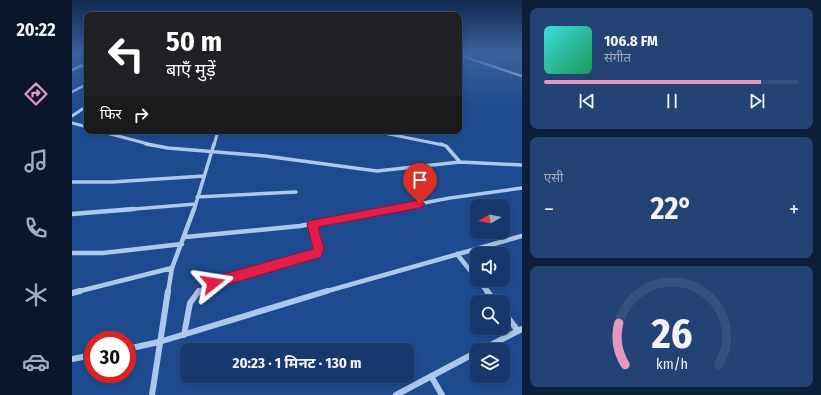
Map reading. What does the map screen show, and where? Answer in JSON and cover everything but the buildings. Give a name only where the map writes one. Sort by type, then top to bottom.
[{"type":"street","points":[[505,70],[522,76]]},
{"type":"street","points":[[72,92],[84,86]]},
{"type":"street","points":[[72,116],[84,108]]},
{"type":"street","points":[[72,123],[84,126]]},
{"type":"street","points":[[110,134],[142,143],[168,148],[265,156],[377,171],[460,162],[522,165]]},
{"type":"street","points":[[152,395],[159,342],[172,268],[196,204],[217,134]]},
{"type":"street","points":[[390,134],[439,143],[446,146],[460,162]]},
{"type":"street","points":[[72,182],[112,182],[204,176]]},
{"type":"street","points":[[184,236],[265,230],[312,224],[450,198],[522,188]]},
{"type":"street","points":[[198,197],[296,192]]},
{"type":"street","points":[[72,214],[196,204]]},
{"type":"street","points":[[184,335],[190,302],[194,294],[201,288],[213,283],[317,253],[319,249],[312,224]]},
{"type":"street","points":[[136,347],[184,335],[497,242],[522,236]]},
{"type":"street","points":[[72,253],[103,253],[182,244]]},
{"type":"street","points":[[457,254],[470,271]]},
{"type":"street","points":[[72,293],[172,268]]},
{"type":"street","points":[[483,287],[489,295]]},
{"type":"street","points":[[495,343],[520,330],[510,319]]},
{"type":"street","points":[[396,395],[470,356]]},
{"type":"street","points":[[72,359],[84,357]]},
{"type":"street","points":[[431,376],[442,395]]},
{"type":"route","points":[[213,283],[317,253],[319,249],[312,224],[420,204]]}]
